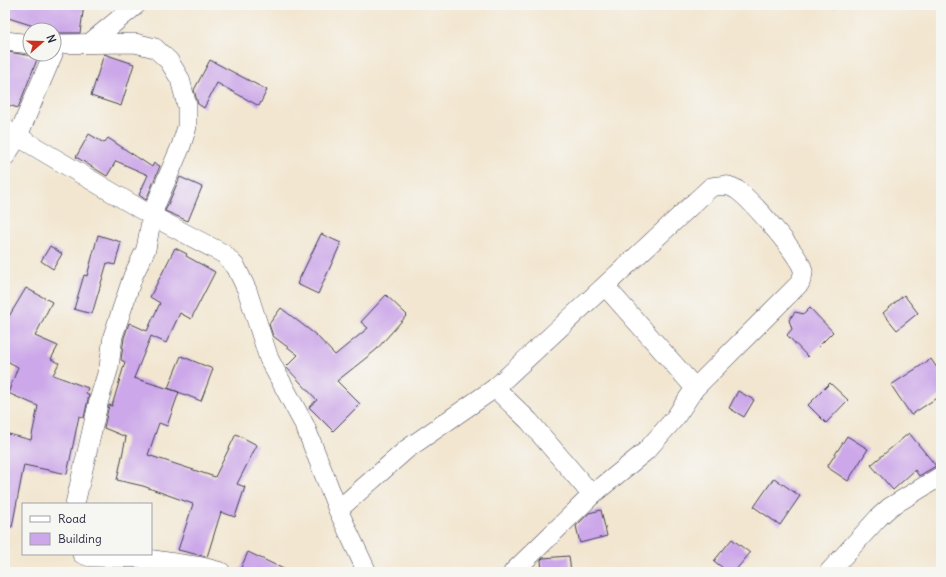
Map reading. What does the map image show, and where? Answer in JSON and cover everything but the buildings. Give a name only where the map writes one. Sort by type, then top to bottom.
[{"type":"street","points":[[91,42],[136,5]]},
{"type":"street","points":[[5,41],[22,43]]},
{"type":"street","points":[[62,47],[91,42],[135,43],[155,48],[169,61],[180,78],[187,106],[187,127],[174,164],[152,216],[146,249],[134,276],[114,336],[109,367],[99,400],[75,503]]},
{"type":"street","points":[[5,157],[11,134],[47,62]]},
{"type":"street","points":[[11,134],[152,216],[224,254],[236,267],[247,290],[269,359],[305,426],[338,510],[367,572]]},
{"type":"street","points":[[338,510],[407,449],[495,388],[711,187],[726,185],[738,190],[758,209],[799,260],[803,270],[800,283],[695,388],[675,418],[646,451],[592,495],[515,571]]},
{"type":"street","points":[[605,286],[695,388]]},
{"type":"street","points":[[495,388],[529,421],[592,495]]},
{"type":"street","points":[[829,572],[890,507],[941,476]]},
{"type":"street","points":[[87,555],[96,557],[140,558],[221,572]]}]
